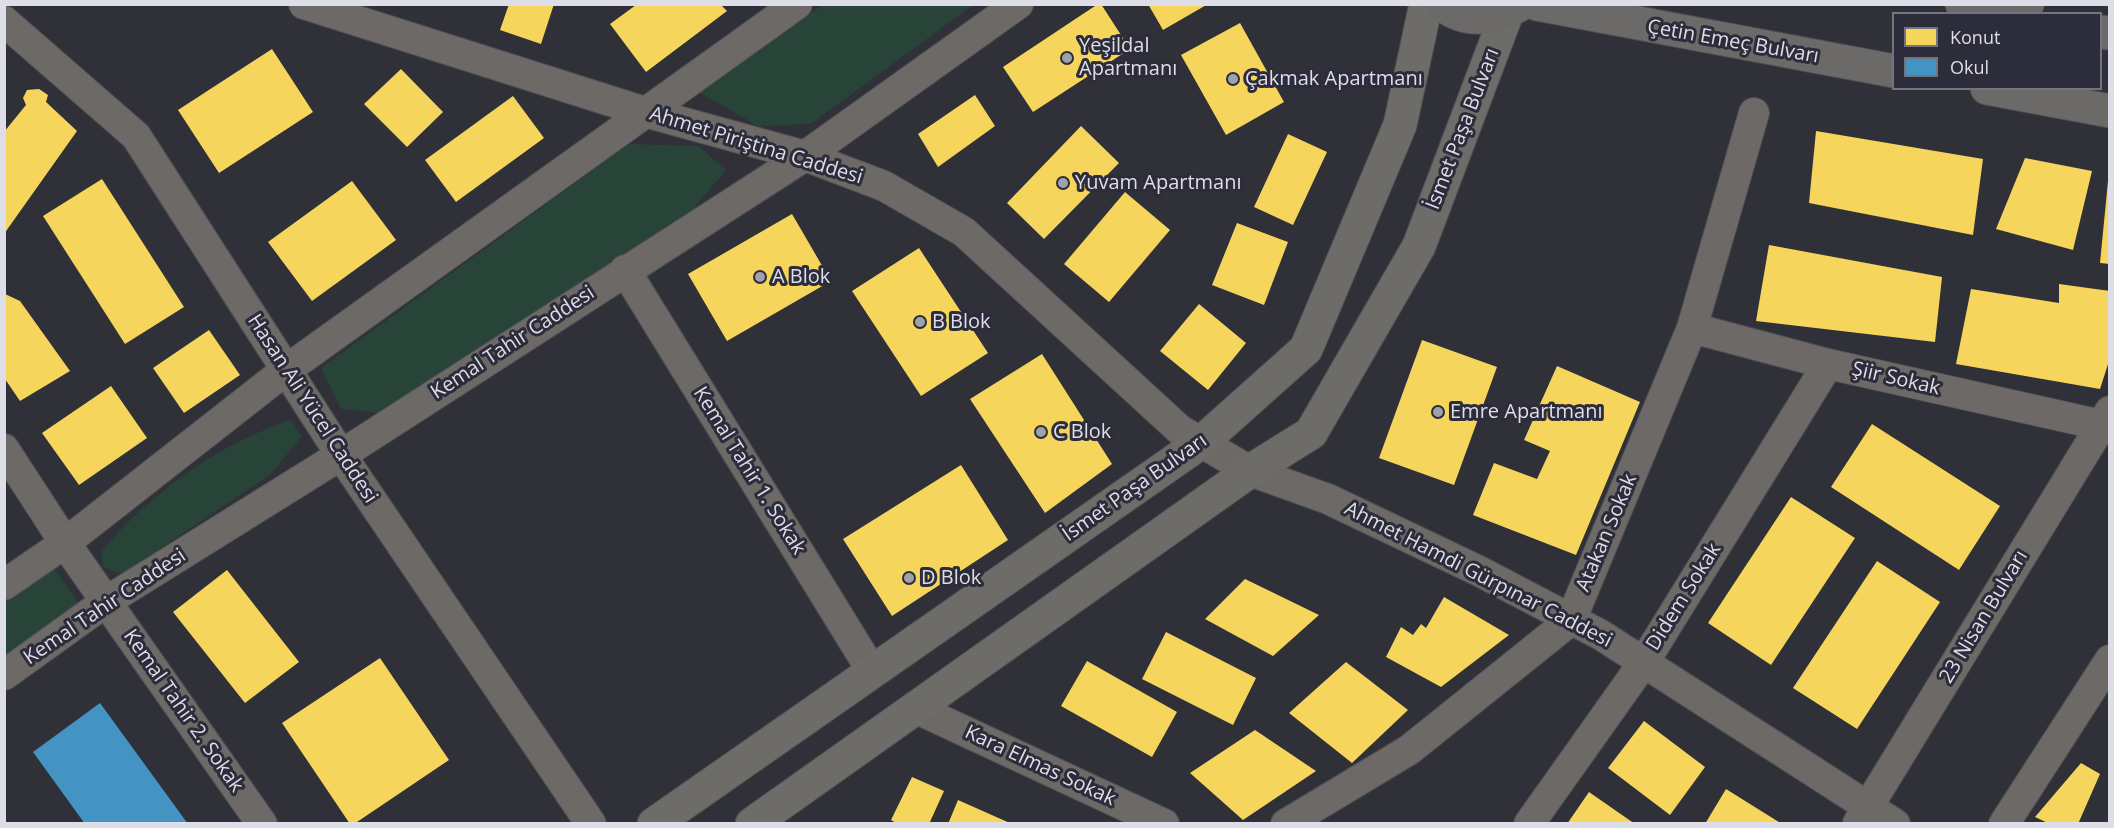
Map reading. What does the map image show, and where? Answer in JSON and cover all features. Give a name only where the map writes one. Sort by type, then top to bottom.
[{"type":"main road","name":"Çetin Emeç Bulvarı","points":[[1442,4],[1464,16],[1486,18],[1522,7],[1892,71]]},
{"type":"main road","points":[[1962,4],[1999,12]]},
{"type":"main road","points":[[1998,90],[2109,111]]},
{"type":"street","name":"Ahmet Piriştina Caddesi","points":[[304,4],[645,112],[804,156],[884,186],[964,232],[1180,430],[1203,441]]},
{"type":"street","points":[[4,585],[65,543],[286,370],[797,4]]},
{"type":"street","name":"Kemal Tahir Caddesi","points":[[4,675],[106,601],[341,456],[804,156],[1018,4]]},
{"type":"street","name":"İsmet Paşa Bulvarı","points":[[654,824],[1203,441],[1306,349],[1400,125],[1426,4]]},
{"type":"street","name":"İsmet Paşa Bulvarı","points":[[752,824],[1250,471],[1311,433],[1419,246],[1522,7]]},
{"type":"street","name":"Hasan Ali Yücel Caddesi","points":[[4,21],[136,136],[341,456],[591,824]]},
{"type":"street","name":"Atakan Sokak","points":[[1286,824],[1408,750],[1571,620],[1692,328],[1754,113]]},
{"type":"street","name":"Kemal Tahir 1. Sokak","points":[[625,270],[872,671]]},
{"type":"street","name":"Şiir Sokak","points":[[1692,328],[1828,364],[2105,418]]},
{"type":"street","name":"Didem Sokak","points":[[1529,824],[1644,662],[1828,364]]},
{"type":"street","name":"23 Nisan Bulvarı","points":[[1863,815],[2105,418]]},
{"type":"street","name":"Ahmet Hamdi Gürpınar Caddesi","points":[[1203,441],[1250,471],[1328,499],[1479,571],[1571,620],[1644,662],[1863,815],[1895,824]]},
{"type":"street","name":"Kemal Tahir 2. Sokak","points":[[4,448],[65,543],[262,824]]},
{"type":"street","points":[[2004,824],[2109,660]]},
{"type":"street","name":"Kara Elmas Sokak","points":[[915,708],[1164,824]]},
{"type":"green space","points":[[823,5],[973,5],[811,124],[758,126],[700,93],[749,55]]},
{"type":"green space","points":[[629,144],[698,146],[726,170],[693,209],[381,413],[341,409],[321,368]]},
{"type":"green space","points":[[291,420],[302,436],[271,474],[121,575],[103,566],[101,552],[120,530],[163,491],[237,442]]},
{"type":"green space","points":[[53,567],[80,605],[5,659],[4,602]]},
{"type":"building: Konut","points":[[509,4],[554,4],[541,44],[500,30]]},
{"type":"building: Konut","name":"Yeşildal Apartmanı","points":[[1101,4],[1130,49],[1033,112],[1003,67]]},
{"type":"building: Konut","points":[[1148,4],[1208,4],[1163,30]]},
{"type":"building: Konut","points":[[636,5],[721,5],[727,11],[646,72],[610,24]]},
{"type":"building: Konut","name":"Çakmak Apartmanı","points":[[1240,23],[1284,102],[1226,135],[1181,55]]},
{"type":"building: Konut","points":[[272,49],[313,112],[219,173],[178,110]]},
{"type":"building: Konut","points":[[401,69],[443,112],[407,147],[364,104]]},
{"type":"building: Konut","points":[[39,89],[48,95],[46,102],[77,131],[4,234],[4,132],[26,105],[23,98],[27,90]]},
{"type":"building: Konut","points":[[975,95],[995,126],[938,167],[918,134]]},
{"type":"building: Konut","points":[[513,96],[544,138],[456,202],[425,160]]},
{"type":"building: Konut","name":"Yuvam Apartmanı","points":[[1081,126],[1119,163],[1044,239],[1007,203]]},
{"type":"building: Konut","points":[[1816,131],[1983,159],[1973,235],[1809,203]]},
{"type":"building: Konut","points":[[1288,134],[1327,152],[1293,225],[1254,207]]},
{"type":"building: Konut","points":[[2025,158],[2092,171],[2073,250],[1996,229]]},
{"type":"building: Konut","points":[[102,179],[184,307],[125,344],[43,216]]},
{"type":"building: Konut","points":[[352,181],[396,240],[312,301],[268,242]]},
{"type":"building: Konut","points":[[2108,181],[2110,181],[2110,264],[2100,263]]},
{"type":"building: Konut","points":[[1125,192],[1170,230],[1109,302],[1064,264]]},
{"type":"building: Konut","name":"A Blok","points":[[792,214],[831,281],[727,341],[688,274]]},
{"type":"building: Konut","points":[[1237,223],[1288,242],[1264,305],[1212,285]]},
{"type":"building: Konut","points":[[1769,245],[1942,277],[1935,342],[1756,321]]},
{"type":"building: Konut","name":"B Blok","points":[[919,248],[988,353],[921,396],[852,291]]},
{"type":"building: Konut","points":[[2059,284],[2110,291],[2110,358],[2100,389],[1956,364],[1971,289],[2059,303]]},
{"type":"building: Konut","points":[[5,294],[20,301],[70,371],[20,401],[5,379]]},
{"type":"building: Konut","points":[[1199,304],[1246,343],[1208,390],[1160,351]]},
{"type":"building: Konut","points":[[209,330],[240,375],[184,413],[153,368]]},
{"type":"building: Konut","name":"Emre Apartmanı","points":[[1422,340],[1497,367],[1454,485],[1379,458]]},
{"type":"building: Konut","name":"C Blok","points":[[1042,354],[1112,464],[1045,513],[970,399]]},
{"type":"building: Konut","points":[[1557,366],[1640,402],[1576,555],[1473,515],[1494,463],[1537,479],[1550,451],[1524,440]]},
{"type":"building: Konut","points":[[111,386],[147,438],[79,485],[42,433]]},
{"type":"building: Konut","points":[[1872,424],[2000,506],[1959,570],[1831,487]]},
{"type":"building: Konut","name":"D Blok","points":[[961,465],[1008,540],[892,616],[843,539]]},
{"type":"building: Konut","points":[[1791,497],[1855,538],[1771,665],[1708,623]]},
{"type":"building: Konut","points":[[1877,561],[1940,602],[1857,729],[1793,688]]},
{"type":"building: Konut","points":[[227,570],[299,662],[245,703],[173,612]]},
{"type":"building: Konut","points":[[1245,579],[1319,615],[1273,656],[1205,619]]},
{"type":"building: Konut","points":[[1444,597],[1509,635],[1441,687],[1386,657],[1401,627],[1413,635],[1421,624],[1426,628]]},
{"type":"building: Konut","points":[[1166,632],[1256,678],[1233,725],[1142,679]]},
{"type":"building: Konut","points":[[380,658],[449,760],[354,824],[350,824],[282,723]]},
{"type":"building: Konut","points":[[1087,661],[1177,712],[1152,757],[1061,706]]},
{"type":"building: Konut","points":[[1346,662],[1408,710],[1352,763],[1289,713]]},
{"type":"building: Konut","points":[[1644,721],[1705,767],[1670,815],[1608,768]]},
{"type":"building: Konut","points":[[1255,730],[1316,771],[1243,820],[1190,773]]},
{"type":"building: Konut","points":[[2081,763],[2100,774],[2078,824],[2050,824],[2035,817]]},
{"type":"building: Konut","points":[[912,777],[944,791],[929,824],[898,824],[891,820]]},
{"type":"building: Konut","points":[[1726,789],[1782,824],[1705,824]]},
{"type":"building: Konut","points":[[1589,792],[1635,824],[1567,824]]},
{"type":"building: Konut","points":[[958,800],[1012,824],[948,824]]},
{"type":"building: Okul","points":[[100,703],[188,824],[85,824],[33,752]]},
{"type":"place","name":"Yeşildal Apartmanı","points":[[1067,58]]},
{"type":"place","name":"Çakmak Apartmanı","points":[[1233,79]]},
{"type":"place","name":"Yuvam Apartmanı","points":[[1063,183]]},
{"type":"place","name":"A Blok","points":[[760,277]]},
{"type":"place","name":"B Blok","points":[[920,322]]},
{"type":"place","name":"Emre Apartmanı","points":[[1438,412]]},
{"type":"place","name":"C Blok","points":[[1041,432]]},
{"type":"place","name":"D Blok","points":[[909,578]]}]
